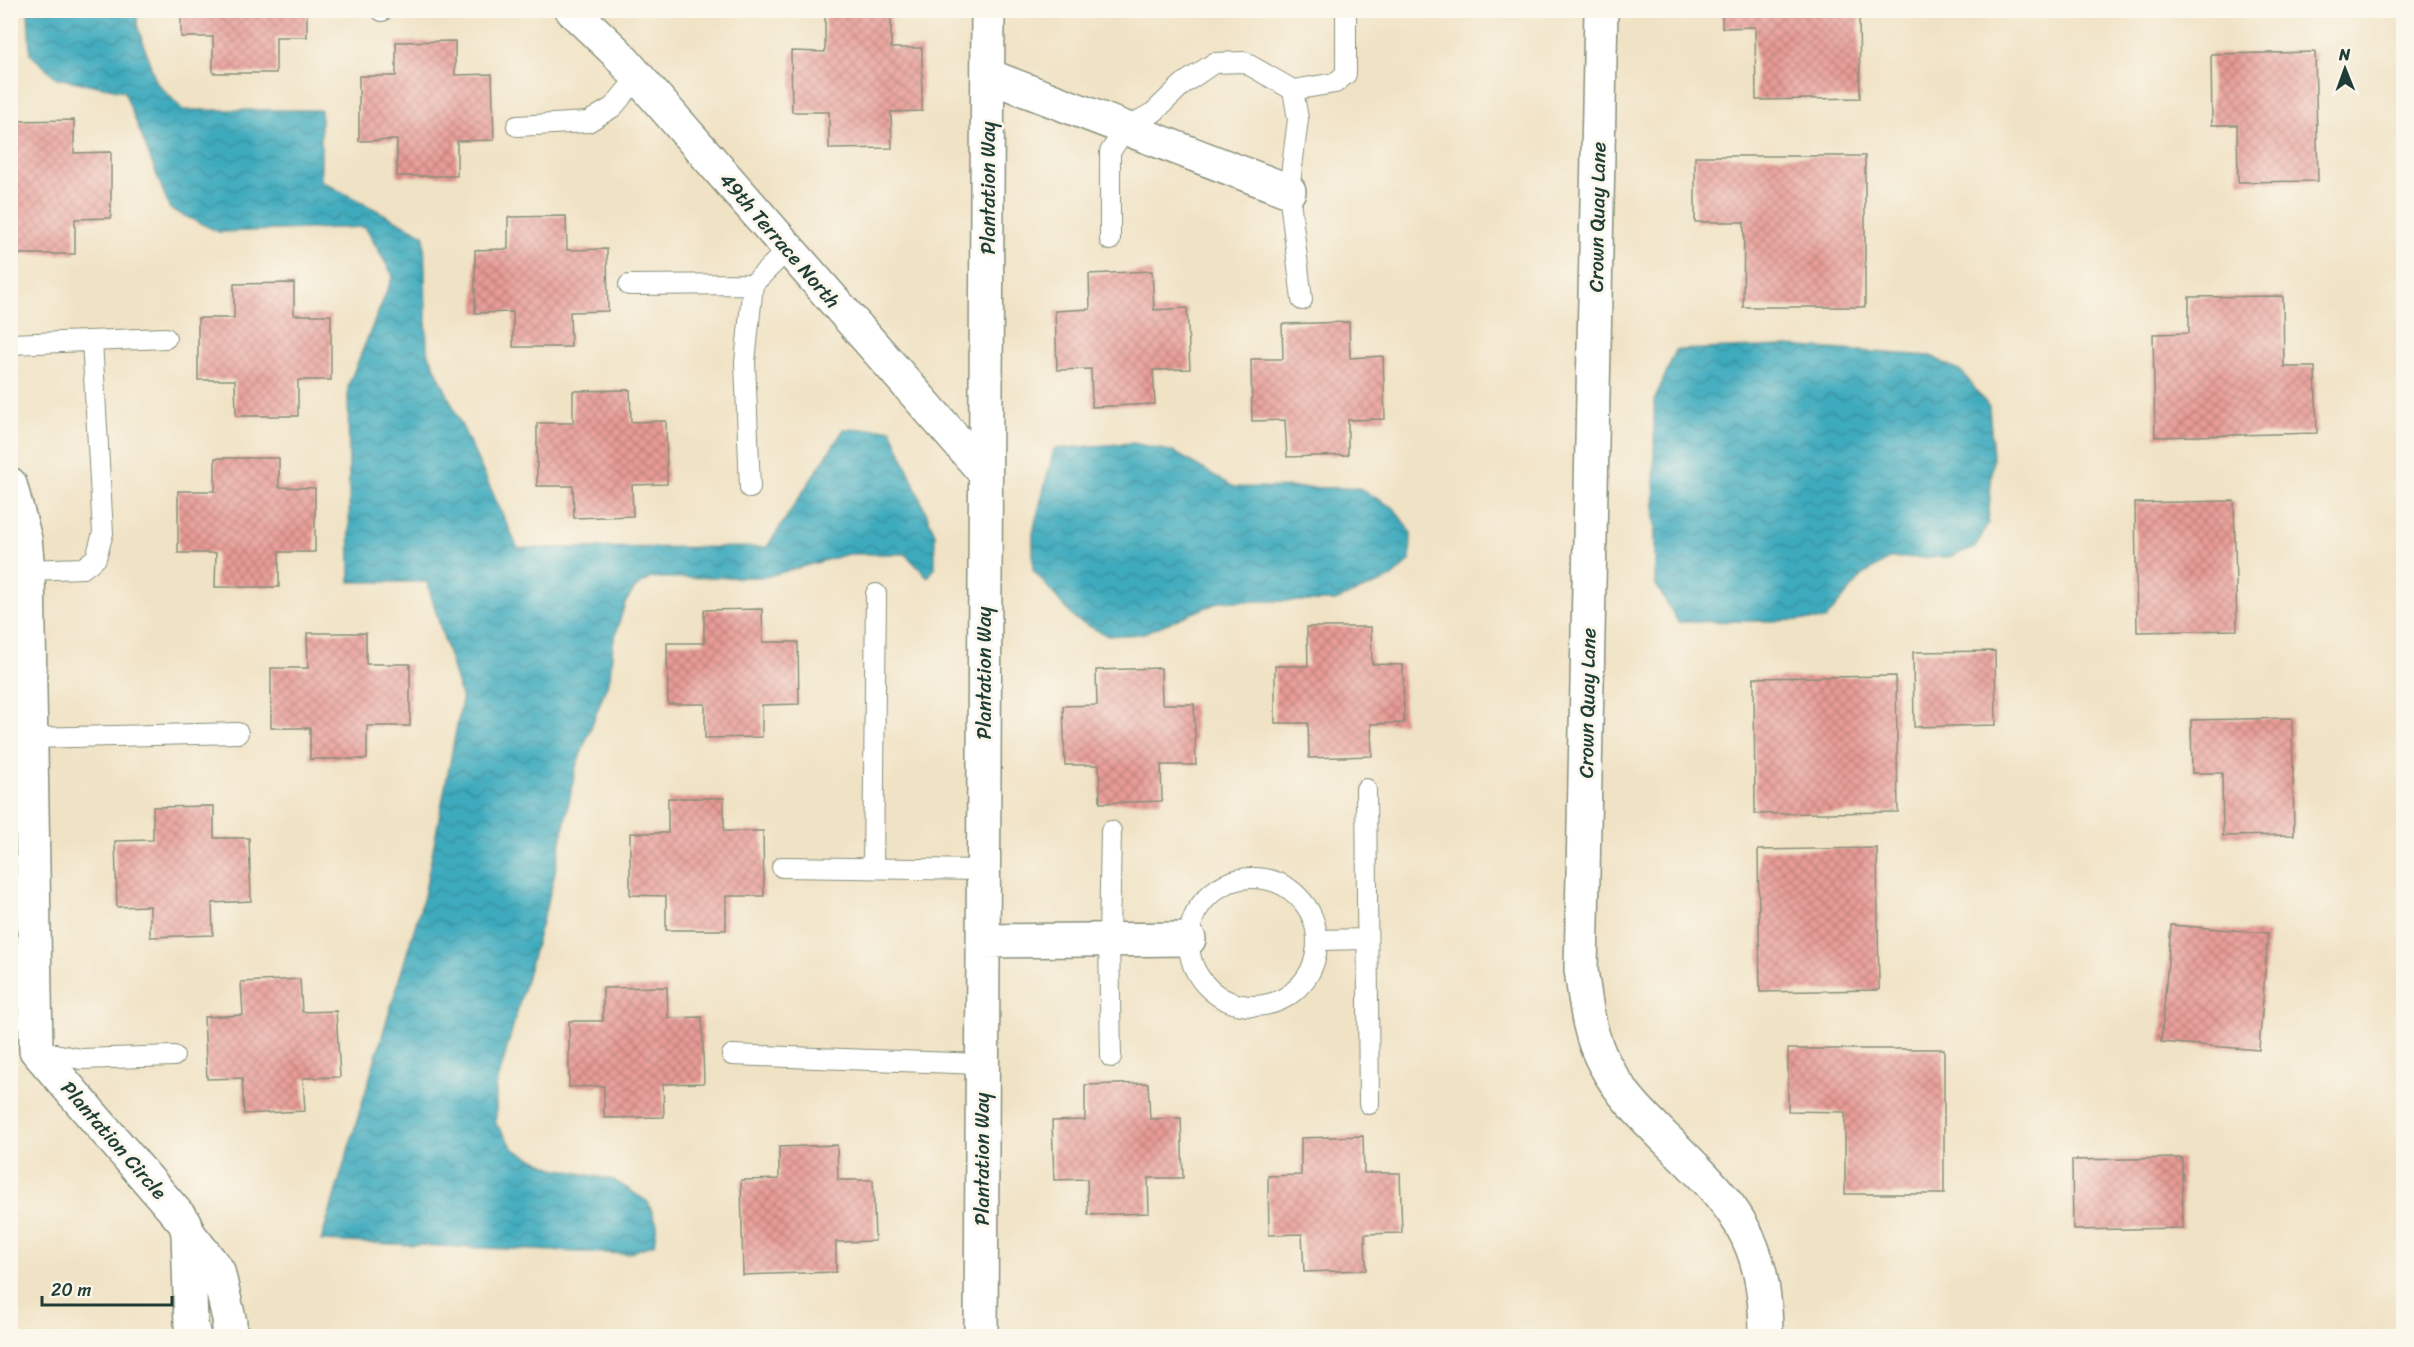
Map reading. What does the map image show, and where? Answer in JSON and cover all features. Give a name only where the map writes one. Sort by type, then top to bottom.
[{"type":"street","name":"49th Terrace North","points":[[572,10],[616,52],[985,473]]},
{"type":"street","name":"Plantation Way","points":[[981,1336],[988,10]]},
{"type":"street","name":"Crown Quay Lane","points":[[1601,10],[1581,970],[1590,1031],[1603,1062],[1615,1082],[1641,1114],[1706,1177],[1729,1204],[1746,1232],[1758,1264],[1765,1297],[1766,1336]]},
{"type":"street","points":[[988,76],[1289,191]]},
{"type":"street","points":[[10,484],[25,539],[28,570],[20,632],[31,738],[22,953],[23,1050]]},
{"type":"street","points":[[983,941],[1189,939]]},
{"type":"street","name":"Plantation Circle","points":[[23,1050],[185,1223],[188,1233],[194,1336]]},
{"type":"street","name":"Plantation Circle","points":[[188,1233],[218,1271],[230,1323],[227,1336]]},
{"type":"lane","points":[[1110,240],[1110,152],[1126,128],[1154,112],[1183,84],[1214,63],[1244,62],[1293,90],[1335,83],[1346,74],[1346,10]]},
{"type":"lane","points":[[517,126],[588,122],[613,107],[638,77]]},
{"type":"lane","points":[[1293,90],[1298,119],[1289,191],[1302,300]]},
{"type":"lane","points":[[750,488],[745,362],[753,284],[788,249]]},
{"type":"lane","points":[[629,285],[753,284]]},
{"type":"lane","points":[[10,344],[166,338]]},
{"type":"lane","points":[[28,570],[84,568],[96,558],[103,533],[92,341]]},
{"type":"lane","points":[[873,868],[876,594]]},
{"type":"lane","points":[[31,738],[238,734]]},
{"type":"lane","points":[[1366,789],[1369,1104]]},
{"type":"lane","points":[[1111,1057],[1109,939],[1112,831]]},
{"type":"lane","points":[[782,867],[983,870]]},
{"type":"lane","points":[[1248,878],[1272,880],[1294,891],[1306,904],[1315,922],[1319,940],[1314,966],[1300,987],[1283,1000],[1263,1006],[1236,1004],[1216,995],[1202,982],[1190,958],[1190,929],[1198,909],[1223,885],[1248,878]]},
{"type":"lane","points":[[1319,940],[1367,939]]},
{"type":"lane","points":[[23,1050],[81,1059],[174,1056]]},
{"type":"lane","points":[[732,1055],[982,1064]]},
{"type":"water","points":[[28,11],[138,11],[137,25],[156,82],[183,110],[321,110],[321,181],[424,235],[427,350],[518,548],[767,547],[844,429],[891,429],[935,534],[935,568],[928,577],[905,554],[848,554],[765,577],[651,578],[636,587],[625,603],[613,644],[610,677],[576,767],[552,886],[496,1088],[496,1124],[515,1150],[554,1168],[614,1180],[648,1202],[657,1224],[654,1244],[627,1254],[321,1241],[424,896],[462,700],[427,582],[350,582],[348,386],[393,276],[365,227],[219,232],[170,209],[124,91],[57,78],[30,54]]},
{"type":"water","points":[[1786,346],[1931,356],[1963,373],[1989,407],[1993,456],[1988,524],[1975,548],[1948,557],[1890,558],[1863,575],[1825,620],[1678,622],[1655,583],[1654,401],[1676,350]]},
{"type":"water","points":[[1133,443],[1174,452],[1234,487],[1359,488],[1394,508],[1411,533],[1410,561],[1389,579],[1335,601],[1222,601],[1141,634],[1108,636],[1075,619],[1033,570],[1033,532],[1054,449]]},
{"type":"building","points":[[181,10],[307,10],[307,37],[276,37],[276,73],[213,73],[213,37],[181,37]]},
{"type":"building","points":[[1722,10],[1859,10],[1860,98],[1756,100],[1755,27],[1722,28]]},
{"type":"building","points":[[891,13],[891,48],[922,48],[922,111],[891,112],[892,148],[829,149],[829,112],[792,112],[791,51],[825,52],[825,14]]},
{"type":"building","points":[[455,41],[455,75],[492,74],[494,140],[457,141],[457,176],[397,176],[397,140],[359,141],[359,76],[396,76],[396,42]]},
{"type":"building","points":[[2315,52],[2318,181],[2238,182],[2237,125],[2212,125],[2211,54]]},
{"type":"building","points":[[74,120],[74,153],[111,152],[111,218],[75,219],[75,254],[16,254],[16,219],[10,219],[13,121]]},
{"type":"building","points":[[1695,156],[1865,156],[1865,307],[1743,307],[1744,222],[1695,222]]},
{"type":"building","points":[[566,216],[567,250],[607,249],[608,311],[570,312],[571,347],[513,347],[513,312],[475,313],[475,250],[508,249],[508,217]]},
{"type":"building","points":[[1152,271],[1154,310],[1187,308],[1190,369],[1153,370],[1155,404],[1092,407],[1091,369],[1057,370],[1055,311],[1090,309],[1089,274]]},
{"type":"building","points":[[294,283],[294,315],[331,315],[331,380],[298,380],[298,416],[236,416],[235,380],[198,380],[198,318],[234,318],[234,284]]},
{"type":"building","points":[[2283,296],[2284,367],[2315,367],[2317,433],[2155,437],[2153,334],[2189,333],[2189,297]]},
{"type":"building","points":[[1349,322],[1350,358],[1383,356],[1385,419],[1348,420],[1348,455],[1287,457],[1285,420],[1252,421],[1251,359],[1283,359],[1282,324]]},
{"type":"building","points":[[630,390],[631,422],[666,421],[667,484],[632,485],[633,516],[574,518],[573,486],[537,486],[537,423],[573,423],[573,391]]},
{"type":"building","points":[[215,458],[279,458],[279,487],[315,488],[315,552],[279,552],[279,587],[215,587],[216,553],[178,553],[178,491],[215,491]]},
{"type":"building","points":[[2234,501],[2237,630],[2137,632],[2135,503]]},
{"type":"building","points":[[762,609],[763,642],[798,642],[799,704],[762,705],[762,737],[705,738],[705,704],[668,704],[667,643],[704,643],[704,610]]},
{"type":"building","points":[[1307,627],[1371,627],[1372,664],[1403,665],[1404,723],[1371,724],[1372,756],[1309,758],[1308,723],[1275,723],[1275,666],[1308,666]]},
{"type":"building","points":[[307,633],[366,633],[366,664],[410,664],[410,726],[367,726],[367,759],[310,759],[310,728],[271,728],[271,668],[308,668]]},
{"type":"building","points":[[1995,651],[1996,725],[1914,727],[1913,652]]},
{"type":"building","points":[[1161,668],[1162,704],[1194,704],[1196,765],[1161,765],[1162,801],[1100,803],[1099,765],[1065,765],[1063,706],[1097,705],[1096,670]]},
{"type":"building","points":[[1896,676],[1898,812],[1755,814],[1754,678]]},
{"type":"building","points":[[2292,718],[2294,835],[2223,836],[2222,773],[2192,773],[2191,720]]},
{"type":"building","points":[[668,798],[724,798],[724,831],[763,831],[764,896],[726,896],[726,930],[666,930],[666,896],[630,895],[630,833],[668,833]]},
{"type":"building","points":[[214,806],[214,838],[249,838],[251,901],[212,903],[213,935],[150,937],[150,906],[117,907],[115,841],[153,840],[153,807]]},
{"type":"building","points":[[1877,848],[1879,990],[1760,992],[1758,850]]},
{"type":"building","points":[[2171,925],[2268,933],[2259,1050],[2161,1042]]},
{"type":"building","points":[[300,979],[302,1012],[336,1011],[340,1077],[303,1078],[305,1111],[244,1114],[242,1078],[207,1079],[204,1017],[243,1015],[241,982]]},
{"type":"building","points":[[667,987],[668,1018],[702,1017],[704,1083],[663,1084],[664,1117],[604,1118],[604,1086],[569,1087],[569,1021],[603,1021],[603,988]]},
{"type":"building","points":[[1788,1049],[1944,1049],[1944,1194],[1845,1194],[1845,1112],[1788,1111]]},
{"type":"building","points":[[1148,1083],[1150,1119],[1181,1118],[1183,1178],[1148,1178],[1149,1213],[1088,1215],[1087,1179],[1054,1180],[1052,1121],[1085,1120],[1085,1085]]},
{"type":"building","points":[[1363,1136],[1364,1173],[1400,1173],[1402,1233],[1365,1234],[1366,1270],[1304,1272],[1302,1234],[1269,1235],[1268,1176],[1301,1175],[1301,1138]]},
{"type":"building","points":[[837,1145],[838,1180],[873,1180],[875,1241],[836,1242],[836,1272],[743,1275],[741,1180],[779,1179],[779,1147]]},
{"type":"building","points":[[2182,1158],[2183,1228],[2073,1230],[2072,1160]]}]
